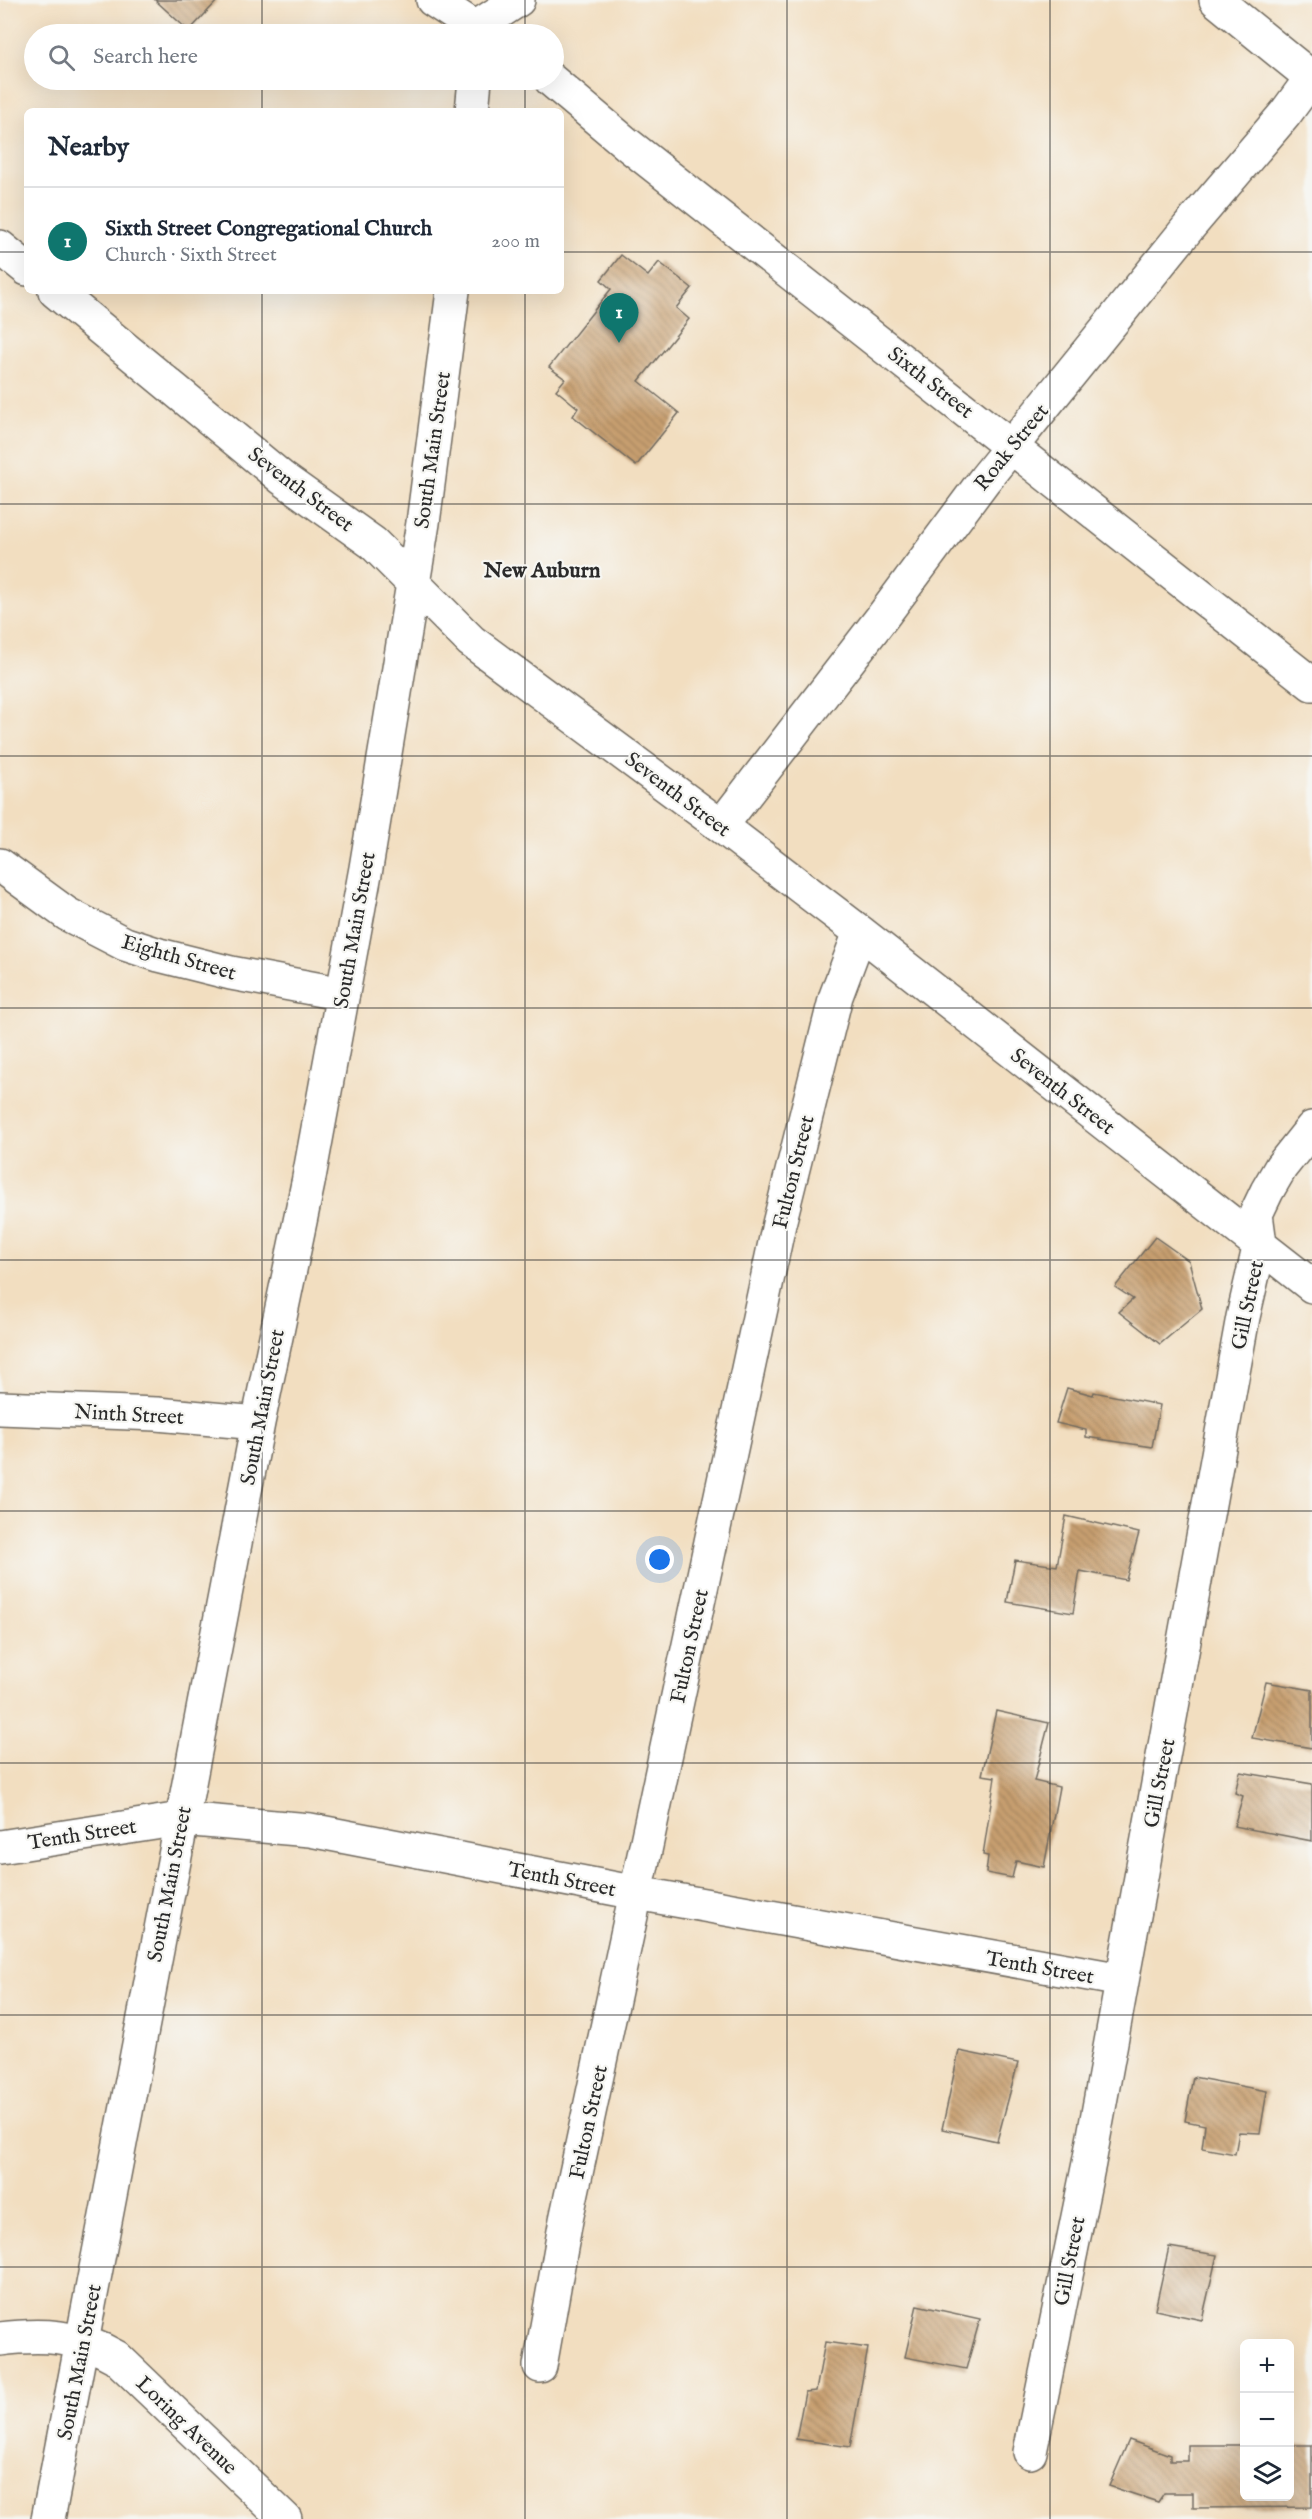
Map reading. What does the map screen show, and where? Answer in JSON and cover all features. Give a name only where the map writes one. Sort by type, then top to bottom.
[{"type":"street","points":[[433,0],[478,24],[518,0]]},
{"type":"street","points":[[1216,0],[1312,78]]},
{"type":"street","name":"Roak Street","points":[[721,826],[1012,446],[1188,228],[1285,114],[1312,78]]},
{"type":"street","points":[[472,108],[474,90]]},
{"type":"street","name":"Sixth Street","points":[[563,90],[627,144],[1312,684]]},
{"type":"street","points":[[0,247],[24,267]]},
{"type":"street","name":"Seventh Street","points":[[59,294],[282,478],[373,543],[471,641],[860,932],[1312,1286]]},
{"type":"street","name":"South Main Street","points":[[48,2519],[258,1423],[308,1183],[366,868],[423,523],[453,294]]},
{"type":"street","name":"Eighth Street","points":[[0,865],[68,914],[125,944],[231,973],[343,994]]},
{"type":"street","name":"Fulton Street","points":[[540,2366],[566,2220],[779,1224],[836,996],[860,932]]},
{"type":"street","name":"Gill Street","points":[[1030,2452],[1089,2163],[1243,1317],[1260,1244],[1257,1214],[1266,1191],[1281,1167],[1312,1128]]},
{"type":"street","name":"Ninth Street","points":[[0,1408],[157,1414],[258,1423]]},
{"type":"street","name":"Tenth Street","points":[[0,1847],[181,1819],[310,1830],[986,1958],[1122,1980]]},
{"type":"street","name":"Loring Avenue","points":[[0,2339],[25,2336],[62,2337],[100,2348],[116,2357],[285,2519]]},
{"type":"building","points":[[155,0],[218,0],[196,24],[181,24]]},
{"type":"building","points":[[621,255],[648,276],[659,262],[692,288],[676,308],[689,319],[639,381],[679,413],[636,466],[573,416],[578,408],[556,390],[565,379],[549,367],[611,289],[601,280]]},
{"type":"building","points":[[1155,1237],[1189,1261],[1202,1309],[1160,1344],[1119,1312],[1133,1299],[1115,1287]]},
{"type":"building","points":[[1067,1388],[1093,1395],[1094,1392],[1160,1405],[1152,1447],[1086,1437],[1086,1430],[1056,1423]]},
{"type":"building","points":[[1066,1516],[1139,1533],[1126,1580],[1080,1571],[1073,1613],[1007,1602],[1015,1560],[1057,1566]]},
{"type":"building","points":[[1266,1682],[1312,1690],[1312,1748],[1252,1738]]},
{"type":"building","points":[[996,1711],[1049,1723],[1034,1781],[1059,1787],[1044,1867],[1016,1861],[1012,1878],[986,1873],[988,1856],[983,1855],[995,1777],[982,1775]]},
{"type":"building","points":[[1240,1772],[1312,1784],[1312,1841],[1234,1826],[1243,1796],[1235,1793]]},
{"type":"building","points":[[959,2051],[1018,2063],[997,2141],[942,2129]]},
{"type":"building","points":[[1193,2077],[1267,2091],[1260,2133],[1239,2132],[1235,2154],[1202,2148],[1205,2125],[1185,2121]]},
{"type":"building","points":[[1169,2247],[1217,2255],[1202,2320],[1155,2310]]},
{"type":"building","points":[[917,2305],[980,2319],[966,2369],[905,2357]]},
{"type":"building","points":[[825,2342],[868,2348],[850,2447],[796,2439],[805,2392],[816,2391]]},
{"type":"building","points":[[1129,2440],[1170,2455],[1170,2461],[1188,2461],[1188,2445],[1240,2445],[1240,2501],[1294,2501],[1294,2445],[1312,2445],[1312,2507],[1193,2508],[1193,2493],[1164,2493],[1158,2502],[1109,2486]]},
{"type":"place","name":"Sixth Street Congregational Church","points":[[619,343]]},
{"type":"district","name":"New Auburn","points":[[542,569]]}]
